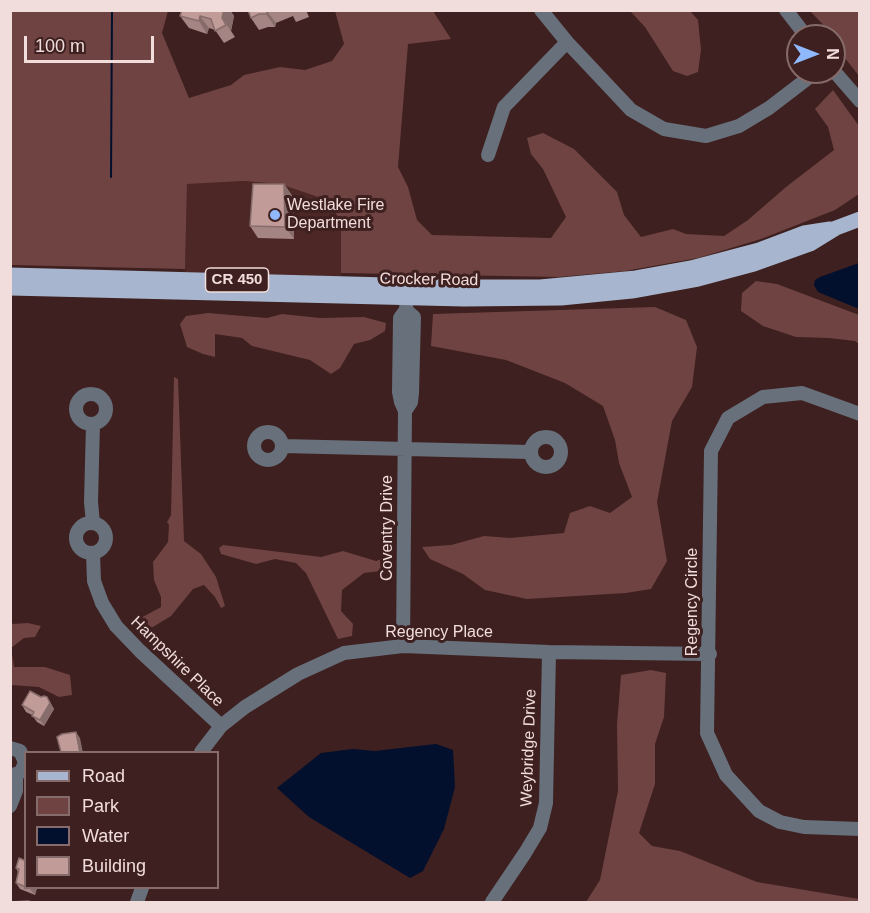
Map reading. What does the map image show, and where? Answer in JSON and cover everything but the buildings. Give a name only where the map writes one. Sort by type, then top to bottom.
[{"type":"main road","name":"Crocker Road","points":[[10,288],[407,298],[561,298],[632,291],[698,279],[778,256],[810,244],[836,228],[860,219]]},
{"type":"main road","name":"Crocker Road","points":[[10,275],[407,298],[636,278],[708,264],[759,250],[804,233],[836,228]]},
{"type":"street","points":[[540,10],[632,110],[664,129],[706,136],[739,126],[769,108],[800,84]]},
{"type":"street","points":[[786,10],[797,24]]},
{"type":"street","points":[[488,155],[504,107],[567,42]]},
{"type":"street","points":[[845,84],[860,101]]},
{"type":"street","name":"Coventry Drive","points":[[403,646],[405,411],[399,392],[400,318],[407,298]]},
{"type":"street","name":"Regency Circle","points":[[860,414],[802,393],[763,397],[728,418],[711,452],[710,654],[707,733],[726,775],[759,811],[780,822],[804,827],[860,829]]},
{"type":"street","points":[[93,424],[91,502],[93,524],[80,528],[77,538],[77,543],[83,550],[93,553]]},
{"type":"street","points":[[283,446],[530,452]]},
{"type":"street","name":"Hampshire Place","points":[[93,524],[104,531],[106,540],[102,549],[93,553],[94,581],[102,603],[116,626],[220,726]]},
{"type":"street","name":"Regency Place","points":[[202,751],[220,726],[245,707],[298,674],[340,655],[403,646],[549,652],[710,654]]},
{"type":"street","name":"Weybridge Drive","points":[[492,903],[540,828],[546,803],[549,652]]},
{"type":"street","points":[[10,748],[20,751],[24,760]]},
{"type":"street","points":[[10,806],[16,791],[13,776],[21,772],[24,764]]},
{"type":"street","points":[[136,903],[142,889]]},
{"type":"shaded area","points":[[244,181],[280,184],[327,199],[341,221],[341,278],[185,275],[187,184]]},
{"type":"green space","points":[[11,11],[168,11],[162,33],[189,98],[231,85],[244,75],[280,67],[305,70],[332,61],[344,44],[335,11],[433,11],[451,39],[408,44],[398,167],[408,187],[417,220],[432,235],[551,238],[566,217],[543,169],[531,154],[527,138],[543,133],[574,149],[617,192],[624,215],[641,237],[673,229],[686,234],[724,236],[748,220],[834,150],[828,127],[815,109],[833,90],[859,126],[859,194],[835,210],[761,239],[698,258],[625,271],[558,277],[341,273],[341,221],[327,200],[280,184],[244,181],[187,184],[185,269],[11,265]]},
{"type":"green space","points":[[630,11],[690,11],[698,20],[701,50],[698,72],[687,76],[673,71],[645,27]]},
{"type":"green space","points":[[810,11],[859,11],[859,76],[846,59],[846,24],[822,24]]},
{"type":"green space","points":[[756,281],[777,284],[859,315],[859,344],[855,341],[829,338],[796,337],[763,326],[741,311],[742,293]]},
{"type":"green space","points":[[655,307],[686,320],[697,347],[692,387],[672,421],[657,502],[667,561],[651,589],[626,593],[527,599],[485,590],[463,574],[430,559],[422,547],[451,545],[484,536],[510,538],[564,533],[570,513],[590,506],[610,513],[632,497],[619,463],[615,440],[603,406],[565,383],[506,360],[431,346],[433,314]]},
{"type":"green space","points":[[208,313],[267,318],[282,314],[320,318],[364,317],[386,323],[385,331],[370,340],[354,344],[340,368],[331,374],[310,360],[252,346],[242,338],[215,334],[215,357],[187,347],[180,324],[186,316]]},
{"type":"green space","points":[[174,377],[178,379],[184,541],[201,554],[216,577],[225,606],[221,608],[204,585],[193,589],[171,616],[153,627],[143,627],[139,624],[139,619],[161,607],[161,597],[154,580],[153,562],[168,542],[169,525],[167,522],[171,515]]},
{"type":"green space","points":[[223,545],[321,557],[343,551],[376,561],[386,557],[381,571],[364,573],[342,590],[341,611],[353,624],[352,636],[338,639],[306,573],[296,563],[275,559],[256,564],[221,554],[219,548]]},
{"type":"green space","points":[[28,623],[41,626],[35,637],[24,638],[11,648],[11,624]]},
{"type":"green space","points":[[11,648],[14,667],[45,667],[70,675],[72,695],[59,697],[39,687],[11,685]]},
{"type":"green space","points":[[651,670],[666,673],[664,717],[655,744],[655,784],[639,833],[652,846],[680,851],[757,882],[859,899],[859,902],[586,902],[600,880],[618,791],[617,724],[621,675]]},
{"type":"water","points":[[859,263],[859,309],[818,292],[814,285],[815,280]]},
{"type":"water","points":[[436,744],[453,750],[455,787],[444,829],[423,871],[410,878],[309,817],[277,788],[321,753],[353,749],[375,751]]},
{"type":"waterway","points":[[111,177],[112,10]]},
{"type":"place","name":"Westlake Fire Department","points":[[275,215]]}]
